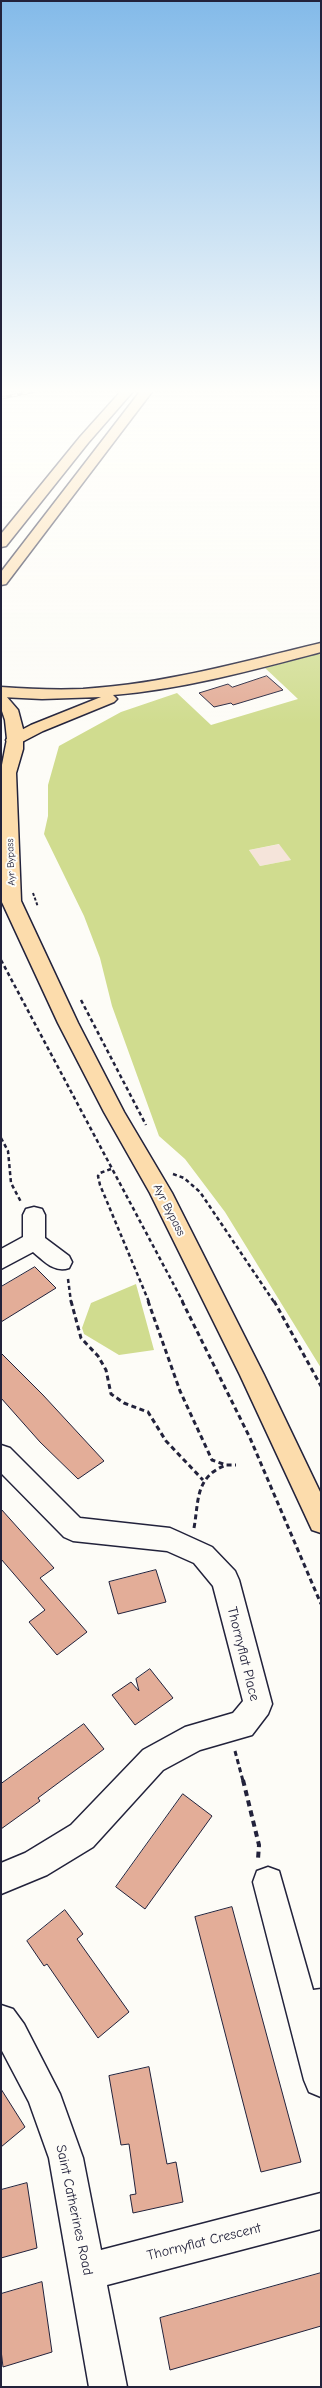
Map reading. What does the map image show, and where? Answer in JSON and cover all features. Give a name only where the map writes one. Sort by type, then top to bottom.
[{"type":"main road","points":[[1,543],[35,500]]},
{"type":"main road","points":[[1,581],[63,500]]},
{"type":"main road","points":[[1,692],[42,696],[131,690],[226,672],[321,646]]},
{"type":"main road","points":[[14,740],[43,725],[131,690]]},
{"type":"main road","name":"Ayr Bypass","points":[[1,699],[10,711],[14,740],[14,757],[5,779],[7,896],[68,1022],[114,1112],[161,1193],[252,1375],[321,1522]]},
{"type":"street","points":[[29,1210],[34,1241],[64,1269]]},
{"type":"street","points":[[1,1260],[34,1241]]},
{"type":"street","name":"Thornyflat Place","points":[[1,1456],[73,1529],[170,1540],[203,1555],[225,1580],[258,1704],[242,1726],[195,1737],[153,1760],[82,1836],[36,1864],[1,1878]]},
{"type":"street","points":[[268,1882],[311,2007],[321,2080]]},
{"type":"street","name":"Saint Catherines Road","points":[[1,2021],[12,2036],[43,2094],[66,2158],[108,2387]]},
{"type":"street","name":"Thornyflat Crescent","points":[[87,2272],[321,2211]]},
{"type":"path","points":[[33,892],[39,910]]},
{"type":"path","points":[[1,960],[86,1117],[111,1170],[170,1275],[252,1438],[321,1604]]},
{"type":"path","points":[[79,997],[127,1085],[148,1130]]},
{"type":"path","points":[[1,1138],[10,1155],[9,1175],[14,1191],[29,1210]]},
{"type":"path","points":[[111,1170],[100,1173],[98,1176],[100,1185],[147,1298],[180,1392],[212,1460],[226,1465]]},
{"type":"path","points":[[171,1178],[167,1171],[184,1178],[200,1192],[217,1215],[270,1295],[321,1386]]},
{"type":"path","points":[[64,1269],[81,1338],[98,1356],[106,1370],[111,1394],[124,1403],[148,1412],[166,1441],[203,1480]]},
{"type":"path","points":[[186,1548],[193,1530],[203,1480],[212,1469],[226,1465],[236,1465]]},
{"type":"path","points":[[230,1729],[259,1845],[257,1880],[268,1882]]},
{"type":"shaded area","points":[[280,844],[291,860],[260,866],[249,850]]},
{"type":"green space","points":[[321,653],[321,1368],[225,1212],[185,1159],[159,1136],[112,1006],[100,958],[84,916],[44,834],[48,816],[48,785],[59,746],[121,712],[177,693],[211,725],[298,699],[265,668]],"holes":[[[279,844],[291,860],[260,866],[249,850]]]},
{"type":"green space","points":[[136,1284],[154,1350],[119,1355],[84,1334],[82,1328],[91,1303]]},
{"type":"building","points":[[267,676],[283,690],[233,705],[231,703],[214,707],[199,693],[228,684],[232,687]]},
{"type":"building","points":[[35,1267],[56,1288],[1,1322],[1,1287]]},
{"type":"building","points":[[1,1353],[43,1395],[104,1461],[78,1479],[40,1442],[1,1398]]},
{"type":"building","points":[[1,1509],[54,1568],[40,1578],[87,1632],[57,1655],[29,1622],[45,1610],[1,1559]]},
{"type":"building","points":[[156,1570],[166,1602],[118,1614],[109,1582]]},
{"type":"building","points":[[150,1669],[173,1698],[135,1725],[112,1695],[131,1682],[139,1691],[136,1679]]},
{"type":"building","points":[[84,1724],[104,1749],[38,1798],[40,1801],[1,1829],[1,1784]]},
{"type":"building","points":[[183,1794],[212,1816],[145,1909],[116,1887]]},
{"type":"building","points":[[232,1907],[301,2162],[261,2172],[195,1917]]},
{"type":"building","points":[[65,1910],[83,1934],[77,1939],[129,2012],[98,2038],[47,1964],[44,1966],[27,1941]]},
{"type":"building","points":[[149,2067],[167,2164],[176,2162],[183,2202],[133,2213],[130,2195],[136,2194],[129,2144],[121,2145],[109,2076]]},
{"type":"building","points":[[1,2089],[25,2127],[1,2147]]},
{"type":"building","points":[[27,2183],[37,2248],[1,2258],[1,2190]]},
{"type":"building","points":[[321,2273],[321,2326],[170,2370],[160,2318]]},
{"type":"building","points":[[42,2282],[52,2352],[3,2367],[1,2350],[1,2294]]}]
